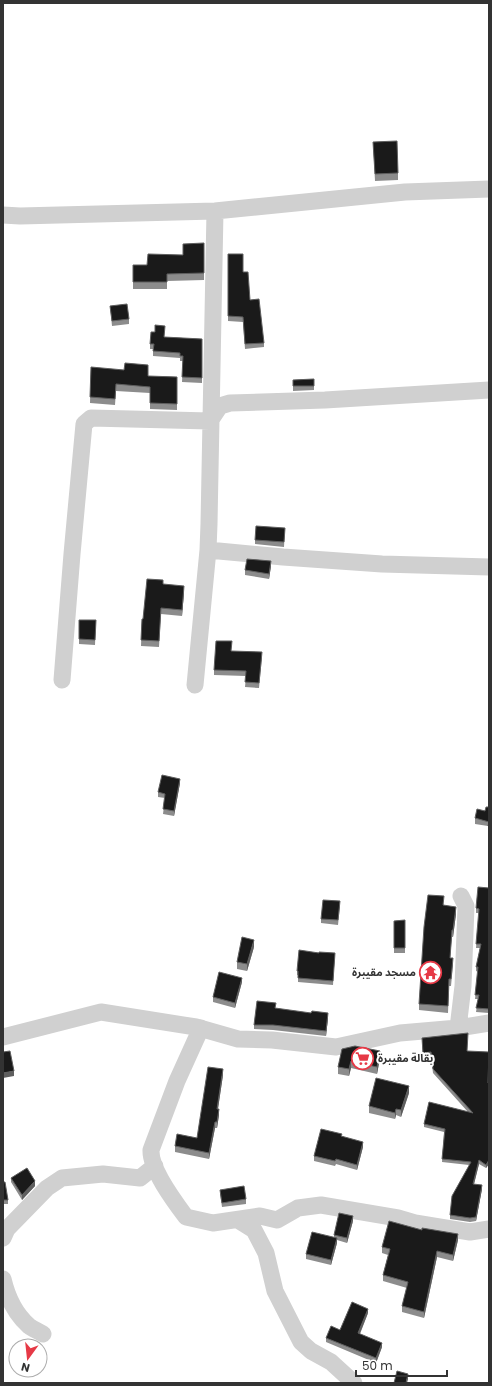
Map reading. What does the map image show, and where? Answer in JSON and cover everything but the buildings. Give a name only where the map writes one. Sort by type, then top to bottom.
[{"type":"street","points":[[3,215],[20,216],[215,211],[405,192],[489,189]]},
{"type":"street","points":[[195,685],[208,550],[215,211]]},
{"type":"street","points":[[210,421],[220,406],[230,403],[325,400],[489,390]]},
{"type":"street","points":[[62,680],[84,424],[91,418],[210,421]]},
{"type":"street","points":[[208,550],[382,564],[489,567]]},
{"type":"street","points":[[458,1028],[463,986],[466,906],[461,896]]},
{"type":"street","points":[[3,1037],[101,1012],[201,1028],[238,1039],[272,1040],[336,1048],[400,1033],[458,1028],[489,1023]]},
{"type":"street","points":[[201,1028],[177,1082],[151,1150],[150,1158],[166,1191],[186,1217],[213,1223],[260,1216],[277,1220],[298,1208],[321,1205],[470,1232],[489,1229]]},
{"type":"street","points":[[3,1238],[7,1229],[42,1193],[62,1178],[103,1174],[140,1178],[155,1166]]},
{"type":"street","points":[[238,1220],[254,1230],[266,1253],[275,1291],[301,1342],[311,1352],[331,1362],[354,1383]]},
{"type":"street","points":[[3,1279],[14,1308],[29,1326],[43,1334]]},
{"type":"place","name":"مسجد مقيبرة","points":[[431,972]]},
{"type":"place","name":"بقالة مقيبرة","points":[[362,1058]]}]
